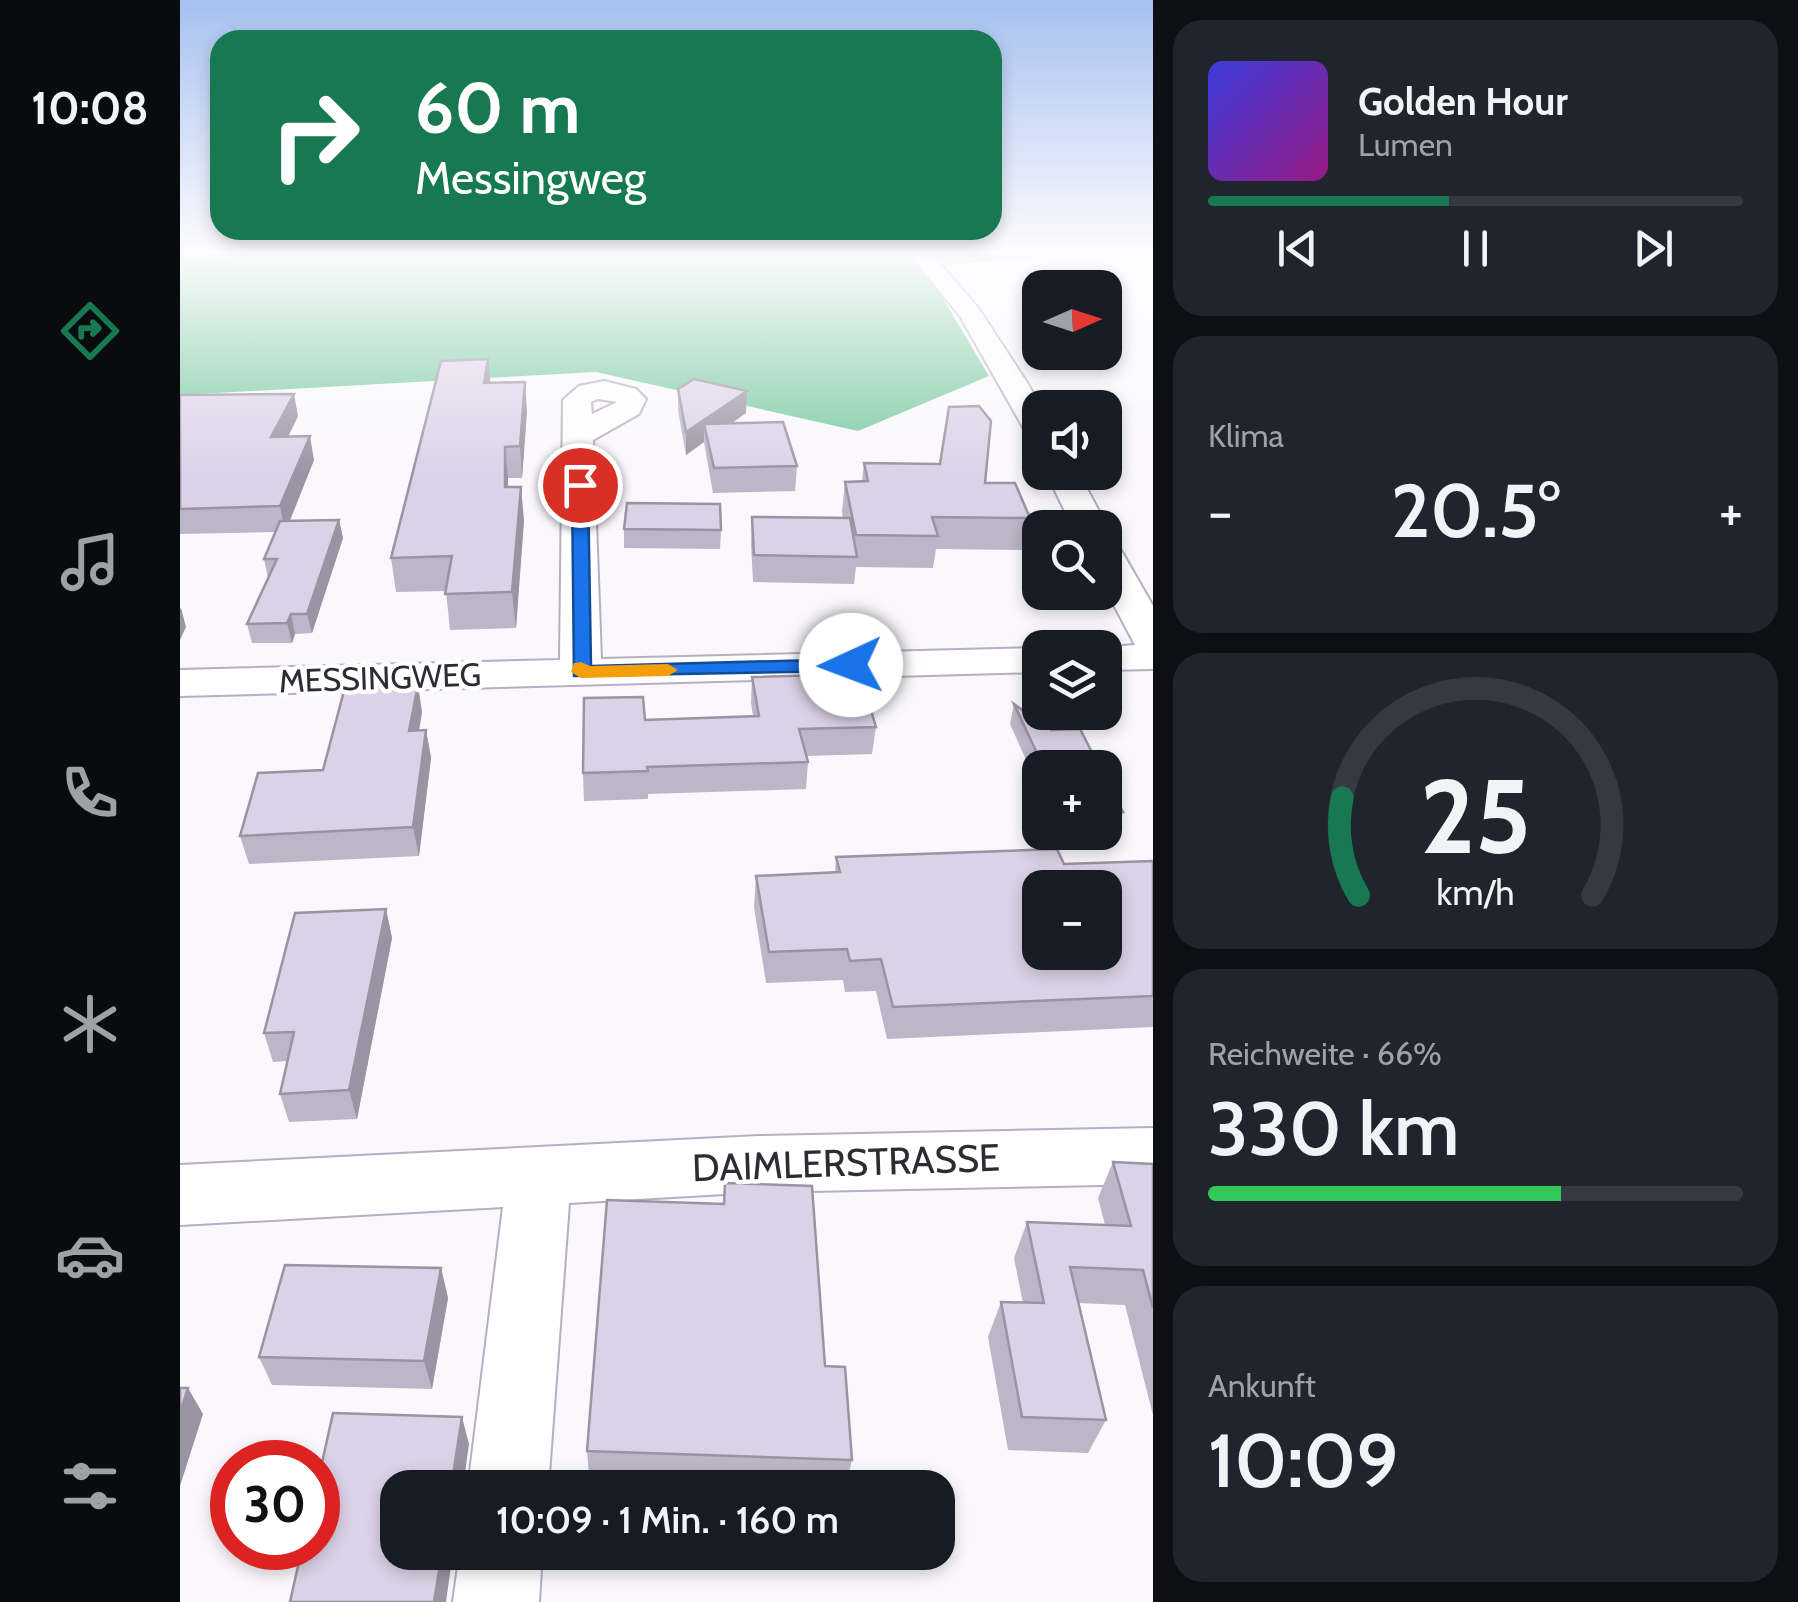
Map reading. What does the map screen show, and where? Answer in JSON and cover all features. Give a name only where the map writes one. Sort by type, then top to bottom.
[{"type":"street","points":[[979,327],[1022,401]]},
{"type":"street","points":[[579,436],[581,672]]},
{"type":"street","points":[[1122,585],[1153,642]]},
{"type":"street","points":[[1122,657],[1153,656]]},
{"type":"street","name":"MESSINGWEG","points":[[180,684],[1022,660]]},
{"type":"street","name":"DAIMLERSTRASSE","points":[[180,1195],[759,1164],[1153,1156]]},
{"type":"street","points":[[510,1470],[539,1174]]},
{"type":"street","points":[[496,1602],[500,1570]]},
{"type":"green space","points":[[180,327],[960,327],[989,376],[858,431],[596,372],[180,395]]},
{"type":"building","points":[[488,359],[484,383],[525,382],[520,446],[505,447],[505,487],[521,487],[512,592],[445,594],[452,556],[391,558],[441,361]]},
{"type":"building","points":[[694,379],[747,391],[686,432],[678,389]]},
{"type":"building","points":[[294,394],[271,437],[310,436],[280,506],[180,509],[180,395]]},
{"type":"building","points":[[979,406],[991,421],[985,483],[1015,483],[1027,510],[1022,510],[1022,518],[932,517],[938,536],[856,535],[845,482],[868,481],[864,463],[940,464],[949,407]]},
{"type":"building","points":[[783,422],[797,466],[714,468],[704,424]]},
{"type":"building","points":[[627,503],[720,504],[721,530],[624,529]]},
{"type":"building","points":[[752,517],[850,518],[857,557],[754,555]]},
{"type":"building","points":[[339,520],[307,614],[291,614],[287,623],[247,624],[277,559],[264,559],[280,521]]},
{"type":"building","points":[[860,674],[876,727],[799,729],[808,762],[583,773],[584,698],[643,697],[645,720],[759,716],[752,677]]},
{"type":"building","points":[[418,685],[409,731],[426,730],[413,827],[240,836],[258,773],[323,770],[345,687]]},
{"type":"building","points":[[1026,730],[1081,730],[1091,750],[1036,750]]},
{"type":"building","points":[[1057,850],[1064,864],[1153,861],[1153,996],[893,1007],[881,959],[850,961],[847,949],[769,952],[756,876],[840,872],[836,857]]},
{"type":"building","points":[[386,909],[349,1090],[280,1094],[294,1032],[264,1033],[295,913]]},
{"type":"building","points":[[1113,1162],[1153,1164],[1153,1308],[1143,1270],[1070,1267],[1106,1420],[1022,1417],[1001,1302],[1044,1303],[1027,1222],[1131,1226]]},
{"type":"building","points":[[725,1183],[812,1186],[825,1366],[845,1367],[852,1460],[587,1451],[607,1200],[724,1204]]},
{"type":"building","points":[[285,1265],[441,1268],[424,1361],[259,1357]]},
{"type":"building","points":[[180,1388],[188,1388],[180,1413]]},
{"type":"building","points":[[333,1413],[462,1417],[454,1470],[380,1470],[380,1570],[439,1570],[434,1602],[290,1602],[297,1570],[340,1570],[340,1440],[327,1440]]},
{"type":"slow traffic","points":[[581,668],[581,672],[668,670]]},
{"type":"route","points":[[580,485],[581,672],[851,665]]}]
